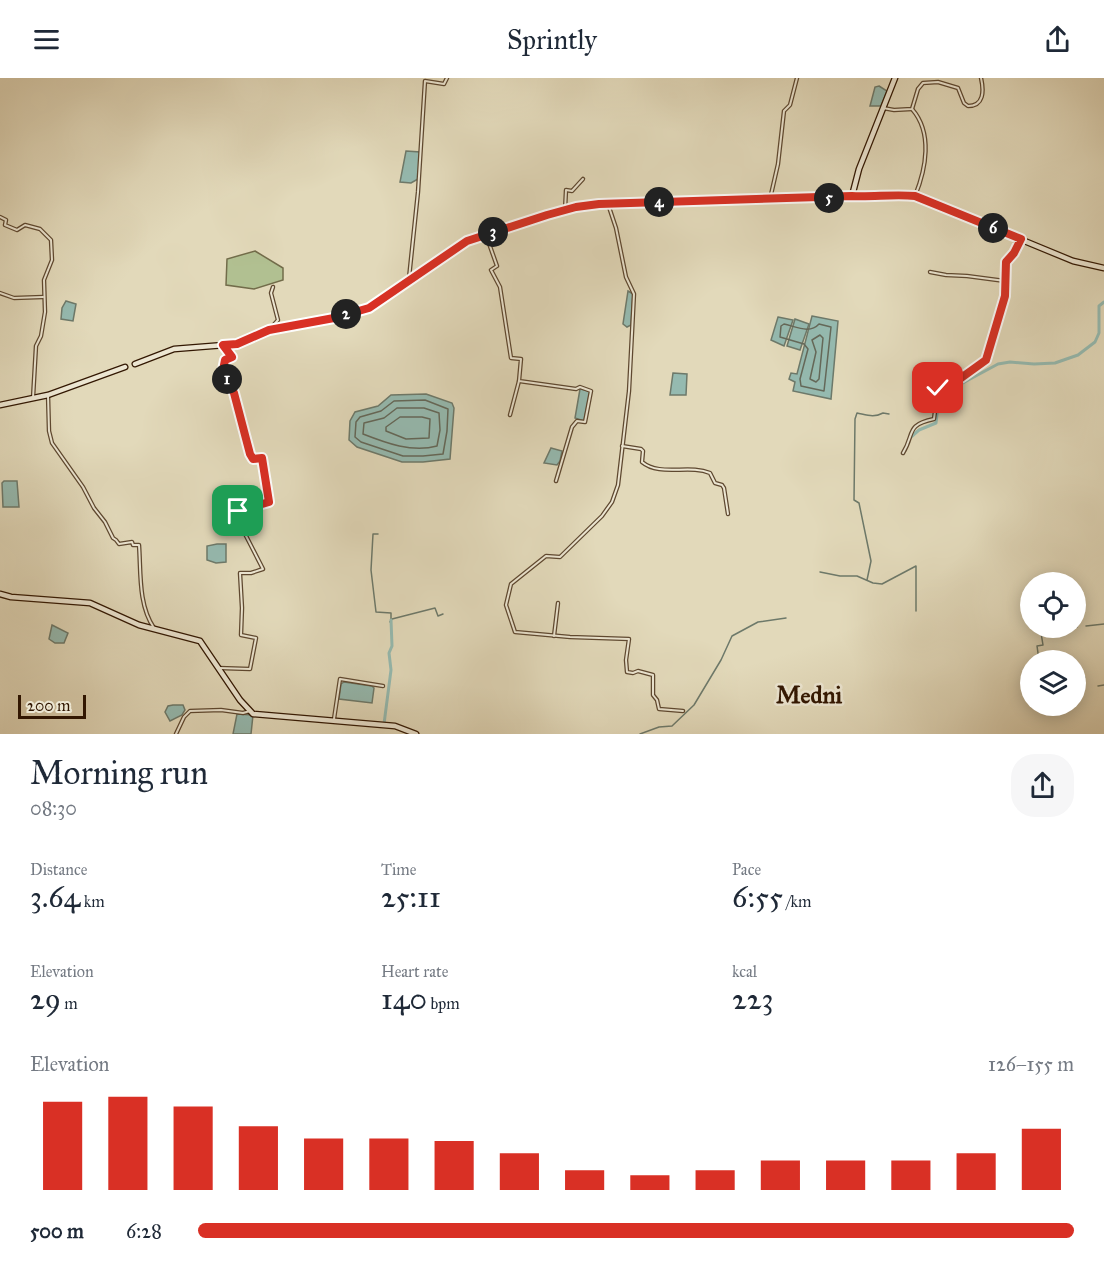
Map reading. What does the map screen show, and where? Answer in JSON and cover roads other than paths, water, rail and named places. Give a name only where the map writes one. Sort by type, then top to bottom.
[{"type":"main road","points":[[852,196],[859,169],[895,78]]},
{"type":"main road","points":[[135,364],[174,349],[237,344],[269,330],[334,318],[369,308],[467,241],[576,207],[852,196],[915,196],[1072,261],[1104,268]]},
{"type":"main road","points":[[0,405],[48,395],[125,367]]},
{"type":"main road","points":[[0,594],[11,597],[90,603],[125,620],[200,641],[240,700],[253,714],[334,719],[402,727],[416,734]]},
{"type":"street","points":[[408,282],[418,192],[425,81],[444,84],[447,78]]},
{"type":"street","points":[[770,199],[778,164],[784,111],[790,105],[797,78]]},
{"type":"street","points":[[912,109],[918,89],[923,83],[938,82],[958,88],[964,103],[968,106],[976,105],[980,102],[982,92],[981,78]]},
{"type":"street","points":[[883,108],[912,109]]},
{"type":"street","points":[[912,109],[922,122],[926,159],[915,196]]},
{"type":"street","points":[[565,210],[566,190],[572,190],[583,179]]},
{"type":"street","points":[[608,204],[616,228],[626,277],[634,294],[629,391],[618,485],[612,502],[602,516],[560,557],[546,556],[511,585],[506,605],[515,632],[629,639],[627,672],[633,673],[638,670],[653,675],[653,695],[659,709],[683,711]]},
{"type":"street","points":[[0,217],[6,220],[5,225],[17,230],[25,225],[40,230],[51,240],[52,260],[44,280],[45,312],[40,340],[36,346],[33,398]]},
{"type":"street","points":[[486,235],[496,266],[491,270],[500,286],[511,358],[521,359],[522,363],[510,415]]},
{"type":"street","points":[[903,453],[908,446],[909,434],[916,426],[934,419],[938,388],[944,382],[961,378],[986,360],[1005,296],[1006,262],[1021,239]]},
{"type":"street","points":[[930,272],[1005,281]]},
{"type":"street","points":[[269,330],[278,320],[269,293],[273,287]]},
{"type":"street","points":[[0,293],[14,298],[43,297]]},
{"type":"street","points":[[219,668],[250,669],[256,638],[241,635],[243,608],[240,573],[251,573],[263,569],[243,530],[233,527],[226,513],[269,502],[262,458],[253,459],[250,454],[234,393],[223,370],[225,360],[232,357],[223,345]]},
{"type":"street","points":[[519,381],[576,389],[580,387],[591,391],[585,422],[577,422],[572,428],[556,481]]},
{"type":"street","points":[[48,395],[49,431],[52,443],[83,487],[113,538],[119,544],[132,542],[133,545],[139,545],[139,572],[144,600],[155,629]]},
{"type":"street","points":[[621,446],[641,449],[644,452],[642,462],[646,465],[663,469],[696,470],[710,473],[715,483],[723,485],[728,514]]},
{"type":"street","points":[[554,636],[558,603]]},
{"type":"street","points":[[334,719],[340,679],[383,686]]},
{"type":"street","points":[[176,734],[184,717],[190,711],[221,710],[245,713],[250,711]]},
{"type":"water","points":[[879,86],[887,91],[881,106],[870,106],[875,87]]},
{"type":"water","points":[[406,151],[420,152],[418,179],[411,183],[400,182]]},
{"type":"water","points":[[628,291],[633,294],[631,325],[627,327],[623,324]]},
{"type":"water","points":[[66,301],[76,304],[73,321],[61,319],[62,308]]},
{"type":"water","points":[[812,316],[838,321],[831,399],[793,391],[795,382],[789,379],[791,373],[797,374]]},
{"type":"water","points":[[778,317],[793,320],[784,346],[771,340]]},
{"type":"water","points":[[795,319],[809,324],[800,350],[787,346]]},
{"type":"water","points":[[673,373],[687,374],[686,395],[670,395]]},
{"type":"water","points":[[580,389],[590,391],[584,421],[575,418]]},
{"type":"water","points":[[426,394],[452,403],[454,408],[450,459],[402,462],[357,447],[349,440],[350,421],[355,412],[378,406],[391,395]]},
{"type":"water","points":[[551,448],[562,451],[557,465],[544,463]]},
{"type":"water","points":[[17,481],[19,507],[3,507],[2,483]]},
{"type":"water","points":[[226,544],[226,562],[216,563],[207,560],[207,546]]},
{"type":"water","points":[[52,625],[68,633],[64,643],[55,643],[49,639]]},
{"type":"water","points":[[344,682],[372,686],[374,688],[372,703],[339,699],[341,684]]},
{"type":"water","points":[[183,705],[185,710],[182,715],[170,721],[165,712],[168,706]]},
{"type":"water","points":[[237,714],[253,715],[251,734],[233,734]]},
{"type":"waterway","points":[[911,437],[919,430],[936,423],[939,396],[946,388],[959,385],[998,364],[1055,363],[1078,355],[1095,342],[1099,333],[1099,306],[1104,302]]},
{"type":"waterway","points":[[867,580],[871,561],[859,503],[854,500],[855,419],[857,413],[873,416],[889,414]]},
{"type":"waterway","points":[[378,534],[373,534],[371,570],[376,612],[391,613],[391,620]]},
{"type":"waterway","points":[[820,572],[840,576],[857,576],[882,584],[916,566],[916,611]]},
{"type":"waterway","points":[[390,622],[392,619],[435,608],[438,616],[443,614]]},
{"type":"waterway","points":[[640,734],[659,727],[672,726],[694,705],[721,660],[732,636],[758,622],[786,618]]},
{"type":"waterway","points":[[384,724],[391,670],[389,653],[392,646],[391,620]]},
{"type":"waterway","points":[[1086,626],[1104,624]]},
{"type":"waterway","points":[[1038,650],[1037,646],[1043,645],[1042,638]]},
{"type":"waterway","points":[[1098,686],[1104,685]]},
{"type":"district","name":"Medni","points":[[809,695]]}]
